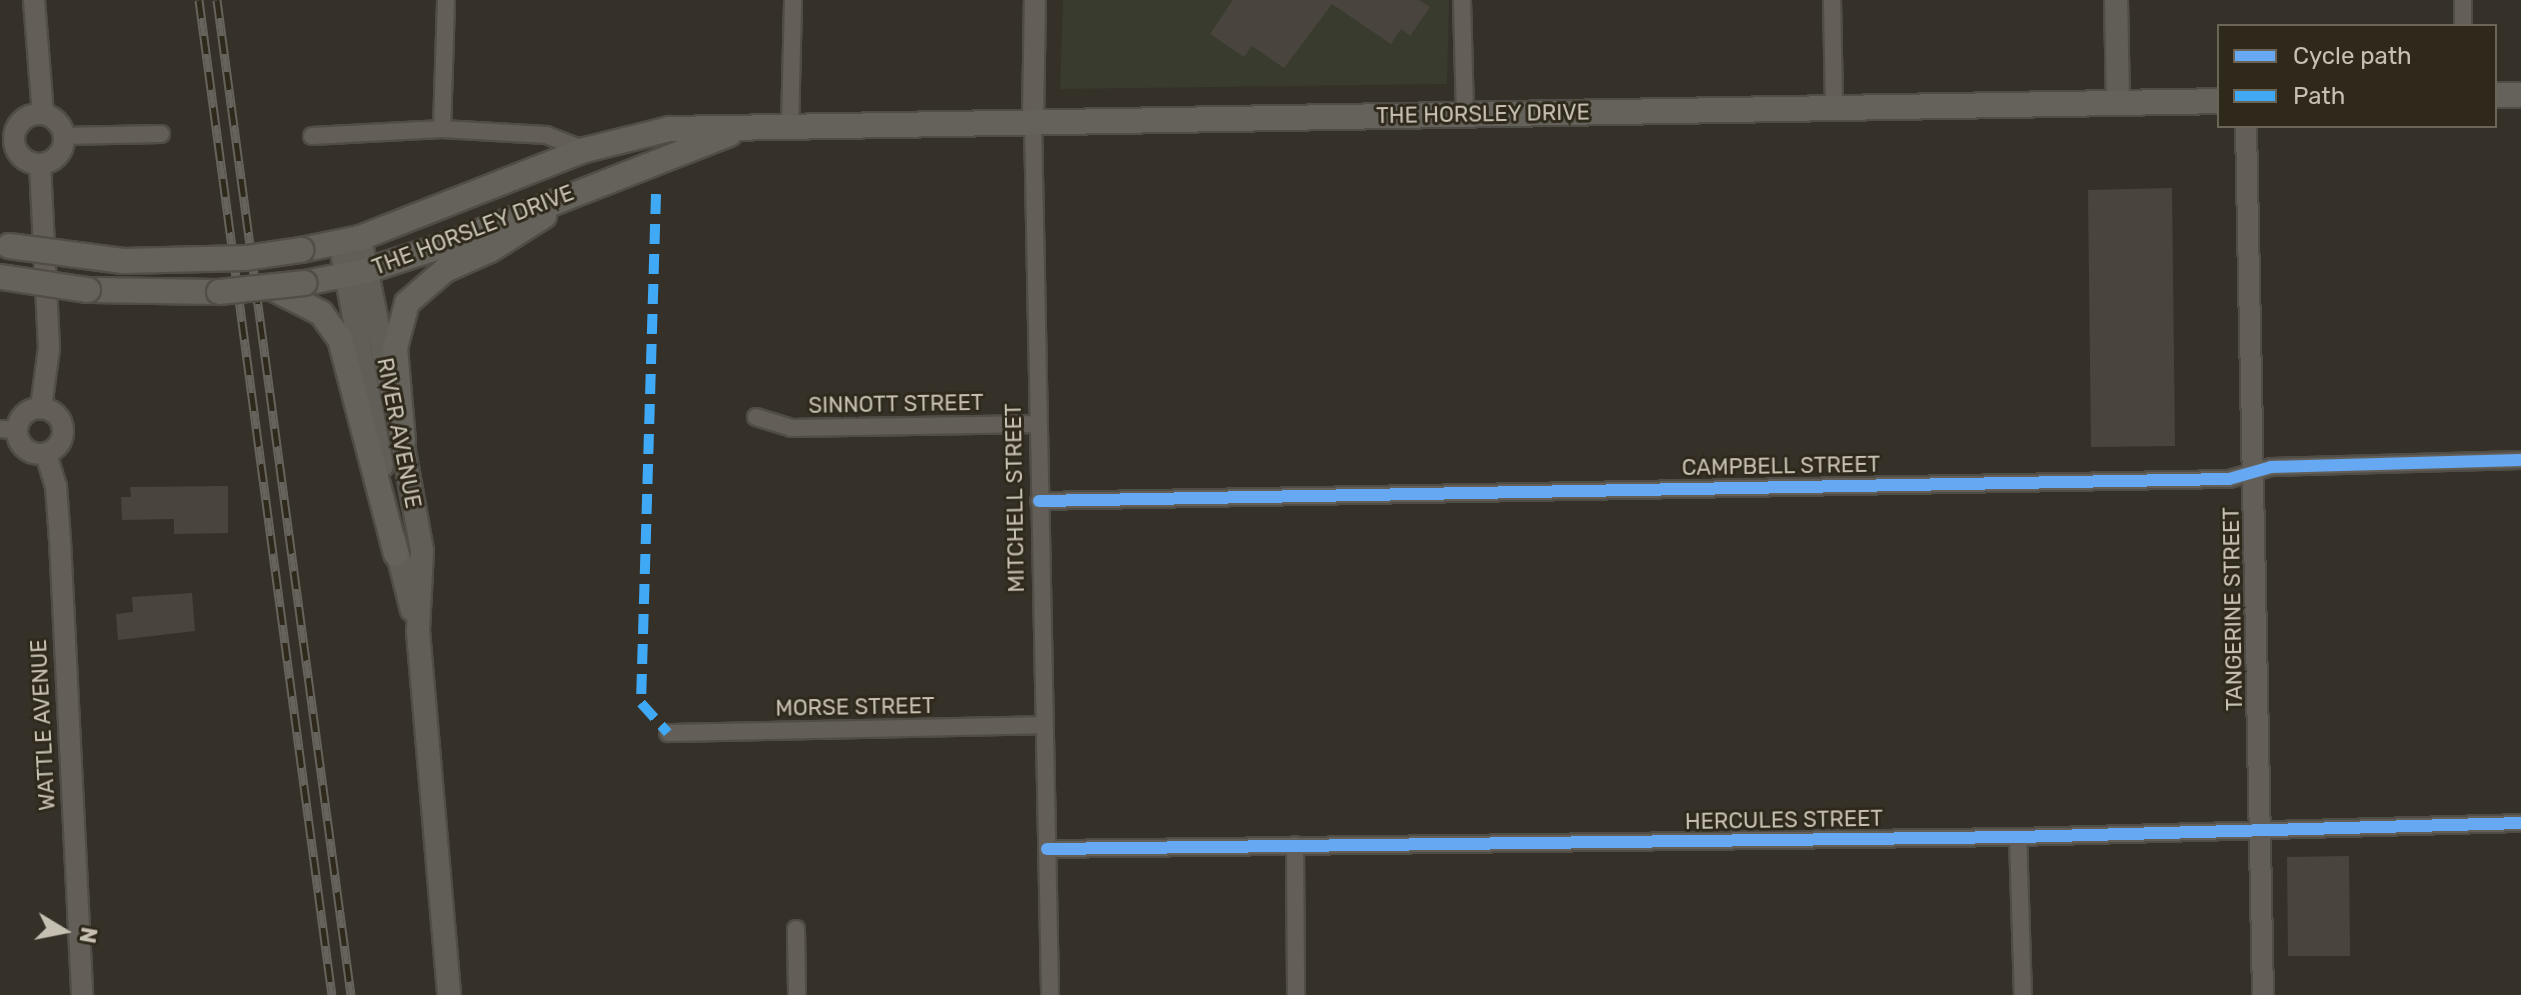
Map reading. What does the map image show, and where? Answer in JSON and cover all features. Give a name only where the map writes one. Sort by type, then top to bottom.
[{"type":"main road","points":[[2116,0],[2118,102]]},
{"type":"main road","points":[[2497,95],[2521,95]]},
{"type":"main road","name":"THE HORSLEY DRIVE","points":[[4,245],[123,261],[246,258],[301,250],[350,240],[585,150],[669,129],[2217,101]]},
{"type":"main road","name":"THE HORSLEY DRIVE","points":[[1,277],[129,293],[272,288],[306,293],[356,273],[451,243],[566,195],[746,128]]},
{"type":"main road","points":[[403,441],[395,335],[407,303],[445,270],[534,224],[566,195]]},
{"type":"main road","name":"RIVER AVENUE","points":[[350,240],[396,554],[418,631]]},
{"type":"main road","name":"RIVER AVENUE","points":[[356,273],[403,441],[422,551],[418,631],[449,995]]},
{"type":"main road","points":[[306,293],[340,339],[396,554]]},
{"type":"street","points":[[34,0],[43,114]]},
{"type":"street","points":[[442,129],[446,0]]},
{"type":"street","points":[[790,126],[793,0]]},
{"type":"street","name":"MITCHELL STREET","points":[[1035,0],[1033,122],[1050,995]]},
{"type":"street","points":[[1462,0],[1465,115]]},
{"type":"street","points":[[1832,0],[1834,107]]},
{"type":"street","points":[[2463,0],[2463,24]]},
{"type":"street","points":[[43,114],[54,118],[64,136],[55,159],[40,164],[24,160],[7,138],[27,117],[43,114]]},
{"type":"street","name":"TANGERINE STREET","points":[[2246,128],[2263,995]]},
{"type":"street","points":[[312,136],[442,129],[546,135],[585,150]]},
{"type":"street","points":[[64,136],[161,134]]},
{"type":"street","points":[[40,164],[49,348],[41,408]]},
{"type":"street","points":[[41,408],[55,413],[64,432],[59,446],[46,454],[26,450],[8,430],[22,417],[41,408]]},
{"type":"street","name":"SINNOTT STREET","points":[[756,417],[791,428],[1038,424]]},
{"type":"street","name":"WATTLE AVENUE","points":[[46,454],[56,486],[60,540],[82,995]]},
{"type":"street","name":"CAMPBELL STREET","points":[[1039,501],[2229,479],[2255,471],[2521,460]]},
{"type":"street","name":"MORSE STREET","points":[[668,733],[1044,725]]},
{"type":"street","name":"HERCULES STREET","points":[[1047,849],[2018,837],[2521,823]]},
{"type":"street","points":[[2018,837],[2023,995]]},
{"type":"street","points":[[1295,845],[1296,995]]},
{"type":"street","points":[[796,929],[797,995]]},
{"type":"shaded area","points":[[1063,0],[1449,0],[1447,84],[1060,89]]},
{"type":"building","points":[[1233,0],[1419,0],[1430,7],[1410,36],[1401,29],[1391,44],[1332,4],[1284,68],[1252,46],[1244,57],[1210,34]]},
{"type":"building","points":[[2172,188],[2175,446],[2091,447],[2088,190]]},
{"type":"building","points":[[228,486],[228,533],[174,534],[174,519],[122,520],[121,497],[131,497],[130,487]]},
{"type":"building","points":[[192,593],[195,631],[118,640],[116,614],[133,612],[132,597]]},
{"type":"building","points":[[2349,856],[2350,956],[2288,956],[2287,857]]},
{"type":"railway","points":[[199,0],[332,995]]},
{"type":"railway","points":[[217,0],[351,995]]},
{"type":"marked path","points":[[656,194],[641,703],[668,733]]},
{"type":"cycle path","points":[[1039,501],[2229,479],[2271,467],[2521,460]]},
{"type":"cycle path","points":[[1047,849],[2018,837],[2521,823]]}]
